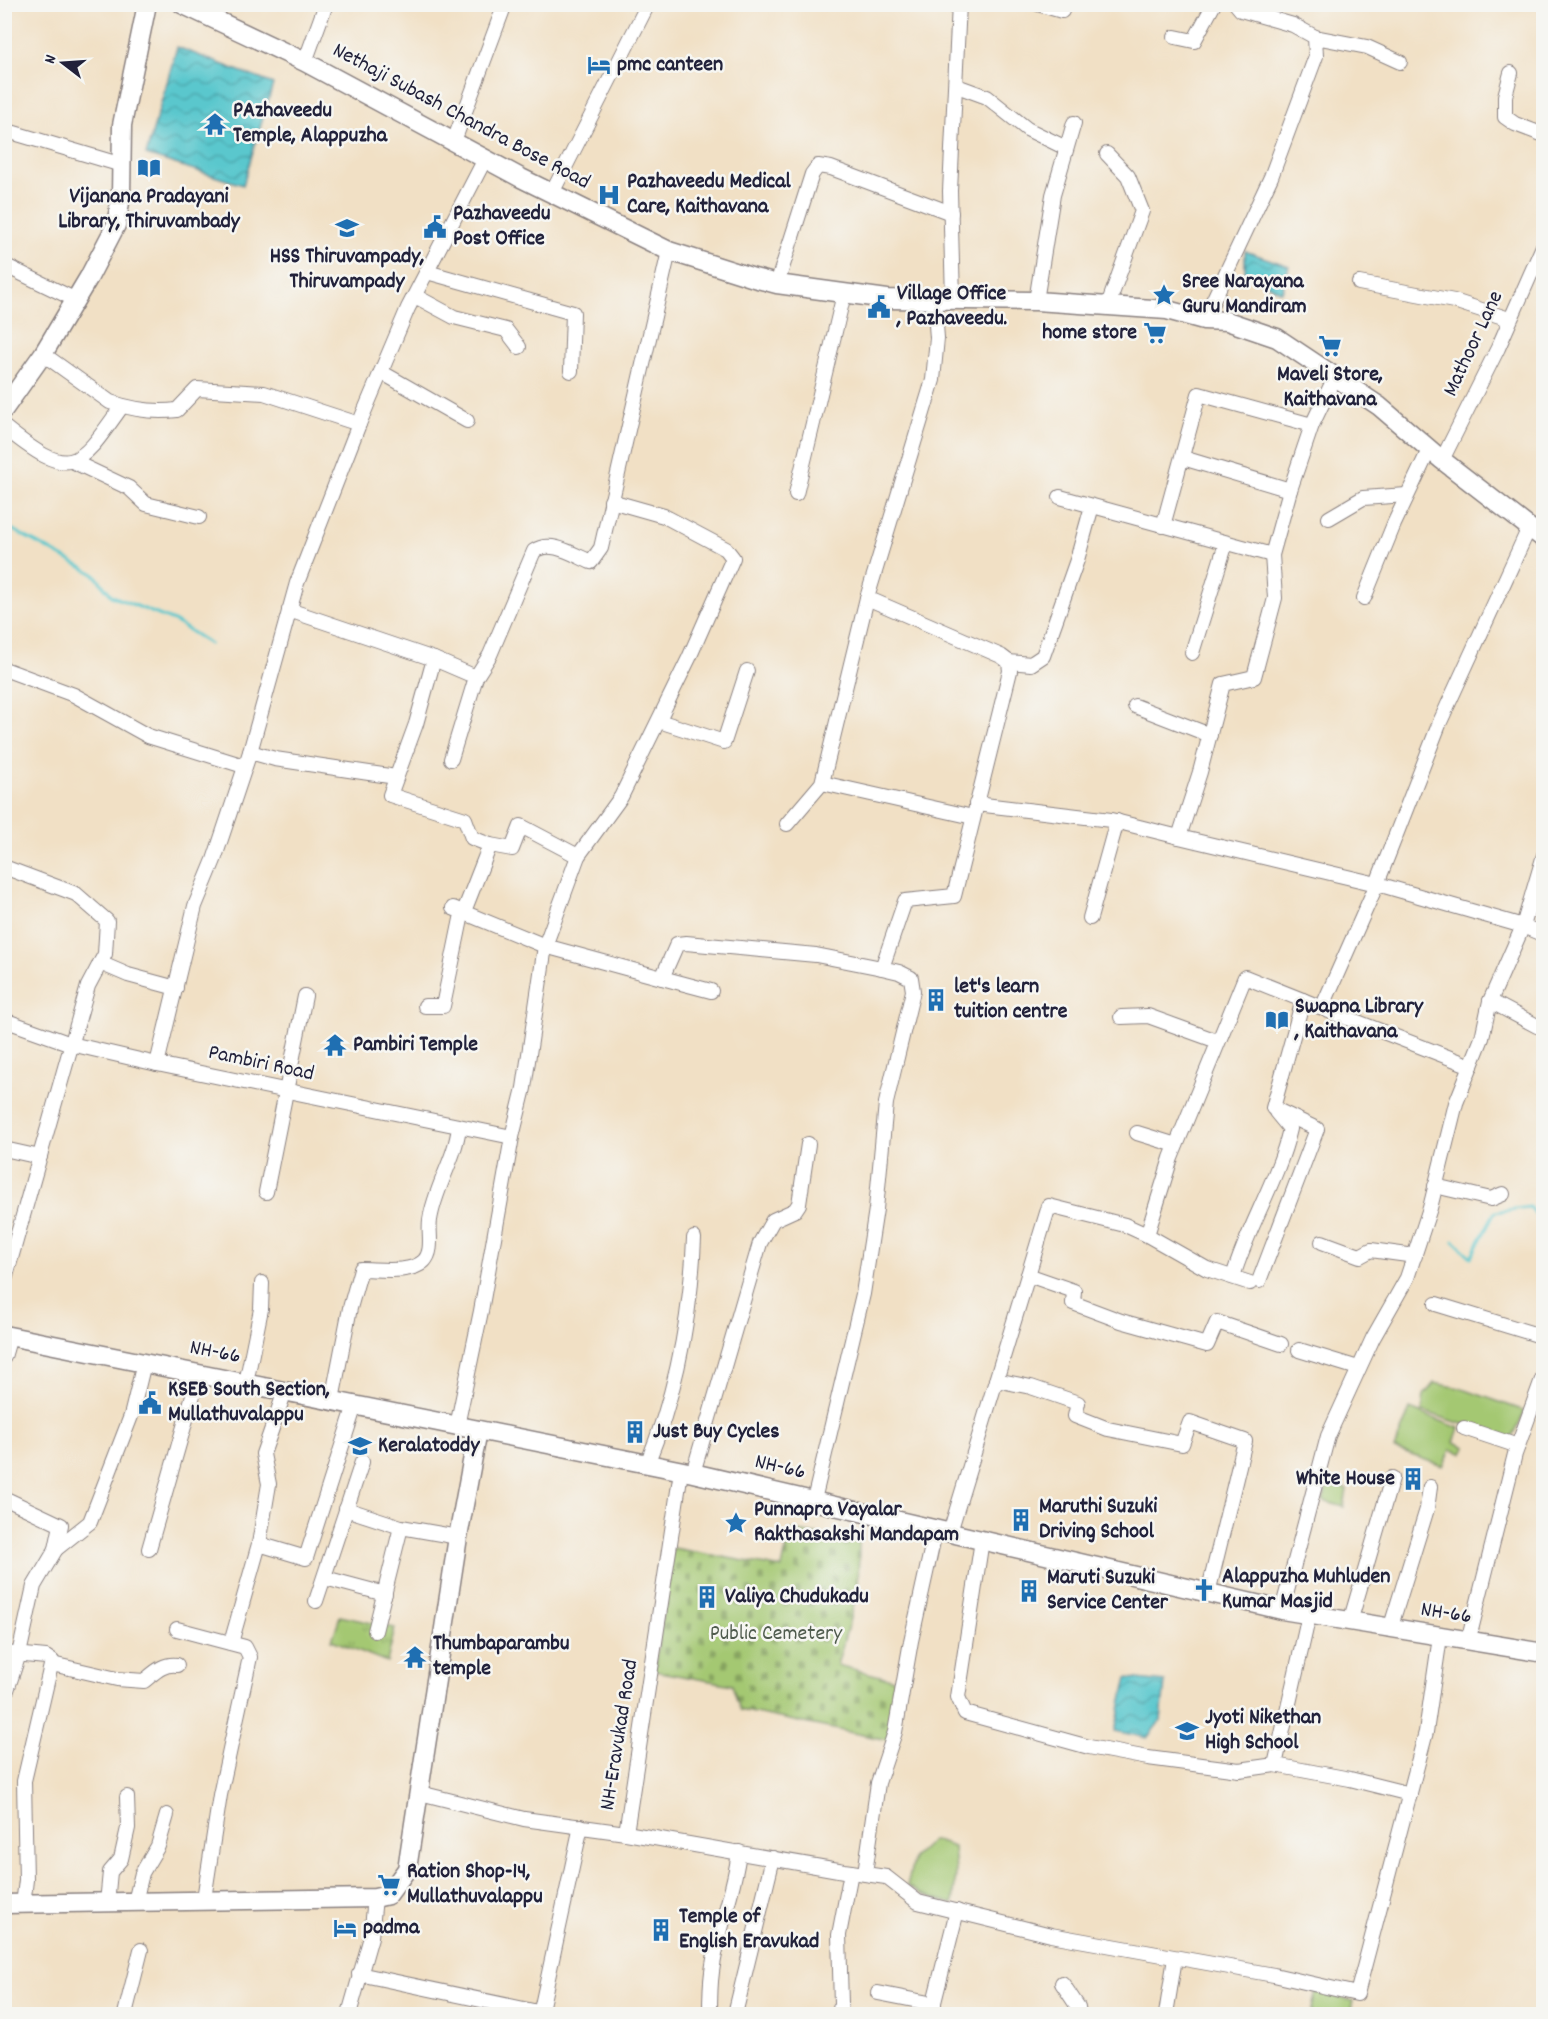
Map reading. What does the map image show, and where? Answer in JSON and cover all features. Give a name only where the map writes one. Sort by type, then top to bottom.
[{"type":"main road","points":[[4,409],[43,354],[76,300],[116,225],[122,165],[122,125],[147,4]]},
{"type":"main road","name":"Nethaji Subash Chandra Bose Road","points":[[182,4],[208,10],[485,159],[669,251],[777,284],[887,299],[1036,301],[1167,310],[1204,320],[1227,321],[1277,338],[1336,375],[1379,406],[1435,455],[1536,533]]},
{"type":"main road","name":"NH-66","points":[[8,1335],[687,1472],[1282,1610],[1544,1653]]},
{"type":"main road","points":[[4,1904],[375,1898],[388,1895],[407,1869],[458,1538],[478,1430]]},
{"type":"street","points":[[305,62],[326,4]]},
{"type":"street","points":[[454,141],[505,4]]},
{"type":"street","points":[[552,193],[648,4]]},
{"type":"street","points":[[953,299],[951,213],[959,4]]},
{"type":"street","points":[[1038,4],[1062,11]]},
{"type":"street","points":[[1175,36],[1194,41],[1214,4]]},
{"type":"street","points":[[1236,4],[1241,10],[1293,25],[1315,37],[1367,47],[1400,62]]},
{"type":"street","points":[[1204,320],[1271,177],[1316,56],[1315,37]]},
{"type":"street","points":[[1511,73],[1505,96],[1505,117],[1515,124],[1544,135]]},
{"type":"street","points":[[957,86],[987,97],[1028,129],[1066,148]]},
{"type":"street","points":[[1036,301],[1053,195],[1074,123]]},
{"type":"street","points":[[4,130],[122,165]]},
{"type":"street","points":[[1107,154],[1128,176],[1142,211],[1108,305]]},
{"type":"street","points":[[157,1064],[195,906],[214,860],[250,752],[297,583],[359,424],[414,296],[485,159]]},
{"type":"street","points":[[777,284],[812,174],[818,166],[831,168],[951,213]]},
{"type":"street","name":"Mathoor Lane","points":[[1364,598],[1407,495],[1435,455],[1498,348],[1544,244]]},
{"type":"street","points":[[451,759],[476,676],[490,655],[534,551],[541,546],[553,546],[591,562],[601,548],[669,251]]},
{"type":"street","points":[[4,265],[76,300]]},
{"type":"street","points":[[427,272],[573,313],[571,371]]},
{"type":"street","points":[[1359,283],[1454,301],[1509,319]]},
{"type":"street","points":[[796,494],[844,294]]},
{"type":"street","points":[[414,296],[454,317],[506,330],[519,347]]},
{"type":"street","points":[[787,824],[822,783],[867,598],[933,380],[937,338],[934,299]]},
{"type":"street","points":[[43,354],[110,402],[122,406],[166,412],[177,410],[197,389],[264,393],[359,424]]},
{"type":"street","points":[[381,372],[467,421]]},
{"type":"street","points":[[1179,837],[1223,684],[1254,676],[1275,598],[1272,555],[1290,490],[1312,425],[1336,375]]},
{"type":"street","points":[[1164,526],[1199,394],[1312,425]]},
{"type":"street","points":[[74,462],[87,454],[122,406]]},
{"type":"street","points":[[4,427],[36,452],[53,459],[74,462],[129,489],[146,504],[199,517]]},
{"type":"street","points":[[1183,458],[1290,490]]},
{"type":"street","points":[[1329,518],[1363,498],[1407,495]]},
{"type":"street","points":[[1060,497],[1272,555]]},
{"type":"street","points":[[457,1426],[481,1311],[512,1137],[524,1088],[545,946],[578,856],[621,797],[659,721],[733,558],[726,549],[664,516],[610,501]]},
{"type":"street","points":[[867,598],[1001,656],[1009,662],[1031,664],[1043,656],[1077,560],[1092,506]]},
{"type":"street","points":[[1325,1009],[1325,1001],[1376,886],[1440,722],[1536,533]]},
{"type":"street","points":[[1192,653],[1226,543]]},
{"type":"street","points":[[290,610],[434,659],[476,676]]},
{"type":"street","points":[[434,659],[416,724],[390,795],[465,819],[472,838],[490,845],[512,849],[521,826],[578,856]]},
{"type":"street","points":[[882,968],[905,901],[954,896],[1009,678],[1009,662]]},
{"type":"street","points":[[4,669],[74,695],[148,736],[244,766]]},
{"type":"street","points":[[659,721],[724,742],[747,671]]},
{"type":"street","points":[[1135,706],[1210,735]]},
{"type":"street","points":[[250,752],[275,759],[396,777]]},
{"type":"street","points":[[822,783],[975,810],[1117,821],[1339,874],[1544,934]]},
{"type":"street","points":[[1090,918],[1117,821]]},
{"type":"street","points":[[425,1006],[443,1006],[458,910],[490,845]]},
{"type":"street","points":[[1282,1610],[1328,1436],[1358,1368],[1407,1278],[1435,1186],[1456,1103],[1482,1038],[1490,1001],[1523,926],[1544,855]]},
{"type":"street","points":[[4,867],[76,894],[107,921],[105,954],[87,986],[4,1283]]},
{"type":"street","points":[[458,910],[545,946],[711,991]]},
{"type":"street","points":[[662,978],[677,944],[686,943],[816,955],[882,968],[911,978],[913,991],[886,1103],[876,1209],[863,1294],[814,1500]]},
{"type":"street","points":[[100,963],[128,975],[176,988]]},
{"type":"street","points":[[1147,1235],[1176,1145],[1245,976],[1471,1066]]},
{"type":"street","points":[[266,1192],[305,996]]},
{"type":"street","points":[[1273,1108],[1303,1000]]},
{"type":"street","points":[[1490,1001],[1537,1026]]},
{"type":"street","points":[[1121,1017],[1148,1016],[1217,1041]]},
{"type":"street","name":"Pambiri Road","points":[[4,1020],[71,1044],[157,1064],[512,1137]]},
{"type":"street","points":[[1233,1277],[1242,1244],[1284,1154],[1290,1129],[1273,1108]]},
{"type":"street","points":[[839,2014],[841,2004],[839,1935],[858,1872],[878,1783],[895,1732],[910,1641],[943,1530],[996,1380],[1048,1206],[1125,1225],[1207,1269],[1255,1282],[1317,1129],[1273,1108]]},
{"type":"street","points":[[332,1400],[350,1308],[361,1269],[409,1268],[424,1261],[428,1254],[430,1220],[437,1188],[457,1146],[459,1127]]},
{"type":"street","points":[[1137,1133],[1176,1145]]},
{"type":"street","name":"NH-Eravukad Road","points":[[420,1794],[524,1820],[626,1833],[687,1472],[760,1243],[773,1220],[795,1210],[799,1203],[808,1144]]},
{"type":"street","points":[[4,1149],[40,1157]]},
{"type":"street","points":[[1435,1186],[1491,1199],[1503,1194]]},
{"type":"street","points":[[647,1464],[668,1404],[679,1361],[692,1286],[694,1238]]},
{"type":"street","points":[[1322,1242],[1360,1256],[1371,1250],[1415,1256]]},
{"type":"street","points":[[1028,1275],[1074,1291],[1073,1303],[1120,1321],[1207,1345],[1216,1322],[1281,1344]]},
{"type":"street","points":[[246,1383],[261,1309],[262,1282]]},
{"type":"street","points":[[1436,1304],[1544,1337]]},
{"type":"street","points":[[4,1357],[8,1335]]},
{"type":"street","points":[[1299,1350],[1358,1368]]},
{"type":"street","points":[[56,1550],[90,1522],[131,1416],[144,1364]]},
{"type":"street","points":[[149,1550],[199,1374]]},
{"type":"street","points":[[1468,1642],[1518,1446],[1544,1374]]},
{"type":"street","points":[[996,1380],[1031,1387],[1078,1403],[1076,1416],[1108,1429],[1182,1444],[1190,1422],[1245,1441],[1208,1593]]},
{"type":"street","points":[[231,1643],[259,1544],[268,1484],[263,1454],[285,1391]]},
{"type":"street","points":[[259,1544],[306,1558],[355,1406]]},
{"type":"street","points":[[1464,1428],[1518,1446]]},
{"type":"street","points":[[316,1601],[362,1462]]},
{"type":"street","points":[[1350,1622],[1392,1478]]},
{"type":"street","points":[[1390,1629],[1427,1509],[1430,1487]]},
{"type":"street","points":[[4,1498],[62,1525],[56,1550],[34,1586],[19,1654],[4,1699]]},
{"type":"street","points":[[346,1509],[401,1527],[458,1538]]},
{"type":"street","points":[[375,1631],[401,1527]]},
{"type":"street","points":[[982,1540],[958,1697],[960,1707],[965,1713],[1089,1747],[1148,1758],[1239,1770],[1275,1765],[1350,1779],[1410,1794]]},
{"type":"street","points":[[325,1578],[385,1594]]},
{"type":"street","points":[[1275,1765],[1309,1615]]},
{"type":"street","points":[[177,1629],[245,1647],[250,1658],[220,1795],[204,1899]]},
{"type":"street","points":[[626,1833],[886,1877],[918,1902],[1052,1935],[1274,1975],[1357,1994],[1426,1732],[1440,1637]]},
{"type":"street","points":[[4,1653],[46,1657],[52,1664],[117,1679],[144,1681],[170,1664],[177,1665]]},
{"type":"street","points":[[23,1905],[26,1880],[24,1781],[52,1664]]},
{"type":"street","points":[[107,1903],[110,1872],[121,1859],[128,1827],[128,1797]]},
{"type":"street","points":[[135,1902],[142,1873],[158,1846],[166,1815]]},
{"type":"street","points":[[541,2010],[581,1826]]},
{"type":"street","points":[[710,2014],[712,1971],[722,1924],[735,1884],[739,1851]]},
{"type":"street","points":[[735,2014],[773,1858]]},
{"type":"street","points":[[349,2014],[371,1937],[375,1898]]},
{"type":"street","points":[[878,1994],[933,2009],[957,1911]]},
{"type":"street","points":[[125,2014],[141,1950]]},
{"type":"street","points":[[1166,2014],[1175,1958]]},
{"type":"street","points":[[359,1974],[534,2013],[541,2010],[555,2014]]},
{"type":"street","points":[[1062,1983],[1078,2007],[1079,2014]]},
{"type":"green space","points":[[1434,1383],[1460,1388],[1525,1411],[1511,1440],[1422,1411],[1424,1395]]},
{"type":"green space","points":[[1410,1409],[1459,1428],[1454,1442],[1466,1447],[1462,1453],[1451,1450],[1443,1466],[1394,1449]]},
{"type":"green space","points":[[1328,1484],[1347,1489],[1344,1507],[1323,1501]]},
{"type":"green space","name":"Public Cemetery","points":[[790,1530],[859,1541],[858,1590],[837,1665],[900,1681],[888,1740],[740,1710],[732,1685],[654,1671],[673,1548],[782,1568]]},
{"type":"green space","points":[[340,1616],[395,1628],[387,1662],[332,1640]]},
{"type":"green space","points":[[932,1840],[954,1847],[956,1873],[953,1904],[921,1894],[907,1886],[914,1857]]},
{"type":"green space","points":[[1316,1991],[1353,2001],[1350,2014],[1311,2014]]},
{"type":"water","points":[[177,47],[273,84],[243,185],[146,155]]},
{"type":"water","points":[[1245,251],[1289,266],[1282,292],[1245,273]]},
{"type":"water","points":[[1127,1678],[1165,1682],[1161,1720],[1147,1738],[1115,1731]]},
{"type":"waterway","points":[[4,525],[94,574],[112,596],[176,622],[210,644]]},
{"type":"waterway","points":[[1454,1241],[1471,1257],[1495,1212],[1529,1207],[1544,1224]]},
{"type":"place","name":"pmc canteen","points":[[599,65]]},
{"type":"place","name":"PAzhaveedu Temple, Alappuzha","points":[[215,124]]},
{"type":"place","name":"Vijanana Pradayani Library, Thiruvambady","points":[[149,168]]},
{"type":"place","name":"Pazhaveedu Medical Care, Kaithavana","points":[[609,195]]},
{"type":"place","name":"Pazhaveedu Post Office","points":[[435,227]]},
{"type":"place","name":"HSS Thiruvampady, Thiruvampady","points":[[347,228]]},
{"type":"place","name":"Sree Narayana Guru Mandiram","points":[[1164,295]]},
{"type":"place","name":"Village Office , Pazhaveedu.","points":[[879,307]]},
{"type":"place","name":"home store","points":[[1155,333]]},
{"type":"place","name":"Maveli Store, Kaithavana","points":[[1330,346]]},
{"type":"place","name":"let's learn tuition centre","points":[[936,1000]]},
{"type":"place","name":"Swapna Library , Kaithavana","points":[[1277,1020]]},
{"type":"place","name":"Pambiri Temple","points":[[335,1045]]},
{"type":"place","name":"KSEB South Section, Mullathuvalappu","points":[[150,1403]]},
{"type":"place","name":"Just Buy Cycles","points":[[635,1432]]},
{"type":"place","name":"Keralatoddy","points":[[360,1446]]},
{"type":"place","name":"White House","points":[[1413,1479]]},
{"type":"place","name":"Maruthi Suzuki Driving School","points":[[1021,1520]]},
{"type":"place","name":"Punnapra Vayalar Rakthasakshi Mandapam","points":[[736,1523]]},
{"type":"place","name":"Alappuzha Muhluden Kumar Masjid","points":[[1204,1590]]},
{"type":"place","name":"Maruti Suzuki Service Center","points":[[1029,1591]]},
{"type":"place","name":"Valiya Chudukadu","points":[[707,1597]]},
{"type":"place","name":"Thumbaparambu temple","points":[[415,1657]]},
{"type":"place","name":"Jyoti Nikethan High School","points":[[1187,1731]]},
{"type":"place","name":"Ration Shop-14, Mullathuvalappu","points":[[389,1885]]},
{"type":"place","name":"padma","points":[[345,1928]]},
{"type":"place","name":"Temple of English Eravukad","points":[[661,1930]]}]
